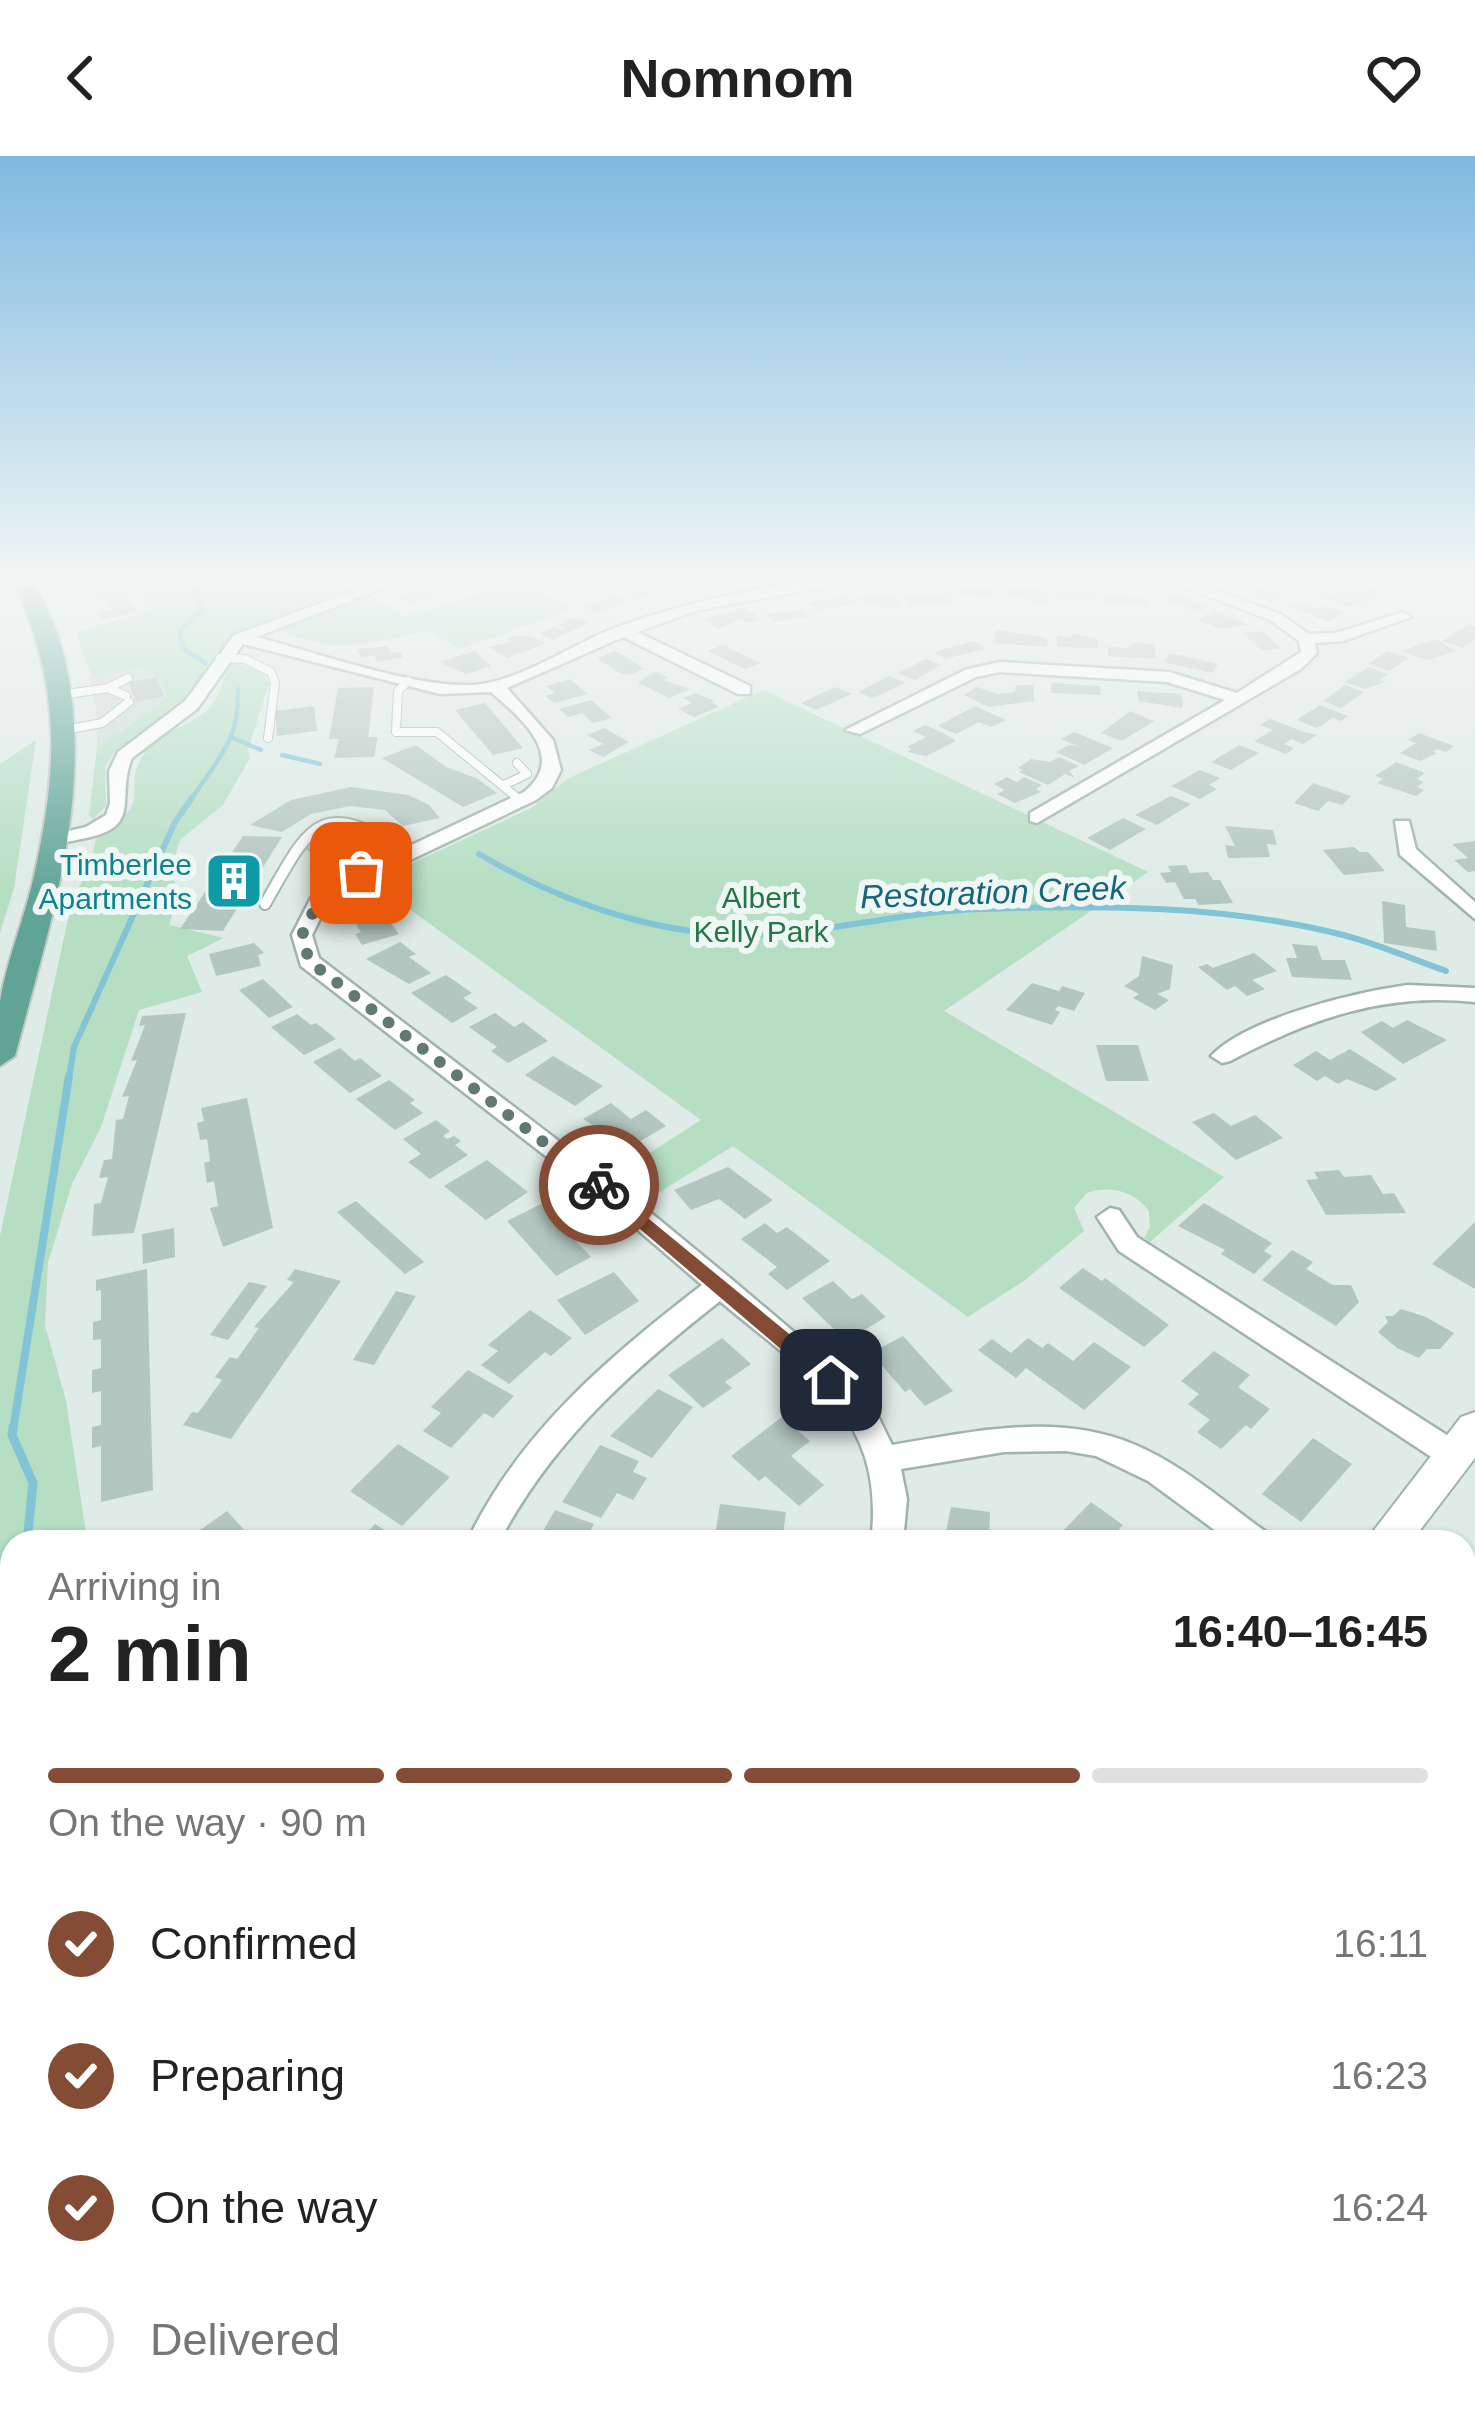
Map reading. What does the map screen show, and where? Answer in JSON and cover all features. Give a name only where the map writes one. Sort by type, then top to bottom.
[{"type":"main road","points":[[0,1056],[52,838],[65,730],[60,685]]},
{"type":"street","points":[[52,838],[89,832],[114,817],[119,805],[120,761],[190,706],[203,685]]},
{"type":"street","points":[[427,685],[449,690],[499,685]]},
{"type":"street","points":[[735,685],[745,690]]},
{"type":"street","points":[[854,730],[952,685]]},
{"type":"street","points":[[1194,685],[1238,699]]},
{"type":"street","points":[[1037,818],[1261,685]]},
{"type":"street","points":[[495,687],[533,725],[556,764],[544,786],[336,887],[308,918],[303,948],[318,973],[620,1200],[831,1380],[865,1418],[884,1459],[892,1499],[888,1530]]},
{"type":"street","points":[[1402,825],[1407,850],[1475,913]]},
{"type":"street","points":[[1222,1056],[1290,1019],[1330,1006],[1418,991],[1475,995]]},
{"type":"street","points":[[1110,1217],[1128,1244],[1464,1441],[1395,1530]]},
{"type":"street","points":[[489,1530],[505,1497],[576,1403],[721,1286]]},
{"type":"street","points":[[884,1459],[1001,1442],[1090,1443],[1147,1466],[1238,1530]]},
{"type":"lane","points":[[65,730],[123,715],[117,700],[124,685]]},
{"type":"lane","points":[[268,738],[275,685]]},
{"type":"lane","points":[[404,685],[398,692],[396,732],[437,732],[520,800]]},
{"type":"lane","points":[[62,695],[117,700]]},
{"type":"lane","points":[[504,785],[526,774],[517,763]]},
{"type":"lane","points":[[265,904],[304,839],[320,827],[356,822],[406,852]]},
{"type":"shaded area","points":[[91,685],[163,685],[167,698],[97,749]]},
{"type":"green space","points":[[163,685],[195,685],[181,703],[114,752],[105,767],[106,806],[93,819],[89,816],[97,749],[167,698]]},
{"type":"green space","points":[[222,685],[268,685],[248,750],[250,758],[223,805],[181,839],[168,873],[180,890],[169,925],[224,938],[187,956],[202,992],[139,1010],[101,1127],[72,1184],[48,1263],[45,1325],[66,1401],[85,1530],[0,1530],[0,1236],[73,895],[89,872],[96,838],[133,803],[137,767],[144,754],[159,739],[197,718]]},
{"type":"green space","name":"Albert Kelly Park","points":[[763,690],[1148,872],[944,1011],[1224,1177],[1150,1242],[1144,1238],[1150,1227],[1149,1211],[1136,1199],[1113,1190],[1087,1193],[1074,1208],[1084,1231],[1025,1280],[968,1317],[733,1146],[644,1202],[612,1177],[701,1120],[372,882],[531,808],[569,778]]},
{"type":"green space","points":[[36,740],[14,888],[0,933],[0,764]]},
{"type":"building","points":[[130,685],[160,685],[164,696],[135,702]]},
{"type":"building","points":[[577,685],[587,694],[554,703],[545,696],[555,693],[546,686]]},
{"type":"building","points":[[642,685],[690,689],[669,698]]},
{"type":"building","points":[[871,685],[900,685],[873,698],[858,692]]},
{"type":"building","points":[[1016,685],[1033,685],[1034,701],[988,707],[964,695],[977,687],[998,694],[1015,692]]},
{"type":"building","points":[[1051,685],[1086,685],[1100,686],[1101,695],[1051,693]]},
{"type":"building","points":[[1345,685],[1364,692],[1341,708],[1323,701]]},
{"type":"building","points":[[374,687],[368,737],[378,737],[374,757],[334,758],[339,739],[329,739],[338,688]]},
{"type":"building","points":[[835,687],[852,694],[816,710],[801,703]]},
{"type":"building","points":[[1137,691],[1181,694],[1182,708],[1139,701]]},
{"type":"building","points":[[696,693],[719,707],[694,717],[678,709],[692,703],[683,698]]},
{"type":"building","points":[[591,700],[612,718],[593,723],[582,713],[568,717],[559,709]]},
{"type":"building","points":[[485,703],[523,748],[493,755],[455,710]]},
{"type":"building","points":[[1320,705],[1348,716],[1317,728],[1296,720]]},
{"type":"building","points":[[314,706],[317,731],[277,736],[275,711]]},
{"type":"building","points":[[975,706],[1006,720],[991,727],[979,722],[956,734],[938,726]]},
{"type":"building","points":[[1130,711],[1154,721],[1122,741],[1101,733]]},
{"type":"building","points":[[1270,719],[1317,735],[1303,744],[1292,739],[1284,744],[1294,748],[1286,754],[1254,741],[1273,730],[1260,725]]},
{"type":"building","points":[[925,725],[956,741],[926,756],[907,752],[912,749],[907,747],[926,737],[913,731]]},
{"type":"building","points":[[604,728],[629,742],[603,757],[589,750],[603,744],[587,735]]},
{"type":"building","points":[[1074,732],[1113,748],[1084,765],[1056,752],[1078,746],[1061,739]]},
{"type":"building","points":[[1419,733],[1454,746],[1446,752],[1437,749],[1420,761],[1400,753],[1416,743],[1408,740]]},
{"type":"building","points":[[416,745],[446,767],[476,778],[497,793],[463,807],[382,758]]},
{"type":"building","points":[[1239,745],[1259,753],[1231,770],[1211,762]]},
{"type":"building","points":[[1059,757],[1079,766],[1069,771],[1075,778],[1065,774],[1048,785],[1019,772],[1031,759],[1050,762]]},
{"type":"building","points":[[1396,762],[1425,773],[1417,779],[1424,782],[1417,787],[1424,790],[1416,796],[1377,783],[1383,779],[1375,776]]},
{"type":"building","points":[[1200,770],[1220,778],[1209,785],[1217,789],[1200,799],[1171,786]]},
{"type":"building","points":[[1007,777],[1017,782],[1024,777],[1042,785],[1036,789],[1041,792],[1015,803],[997,794],[1005,790],[994,784]]},
{"type":"building","points":[[1313,783],[1351,796],[1342,805],[1328,801],[1318,811],[1294,803]]},
{"type":"building","name":"Timberlee Apartments","points":[[351,787],[408,795],[429,805],[440,818],[403,826],[385,810],[350,806],[311,814],[282,832],[250,825],[291,800]]},
{"type":"building","points":[[1171,796],[1191,804],[1157,825],[1135,815]]},
{"type":"building","points":[[1123,818],[1146,829],[1110,850],[1087,838]]},
{"type":"building","points":[[1225,826],[1273,830],[1277,845],[1267,844],[1270,857],[1228,858],[1225,845],[1235,846]]},
{"type":"building","points":[[341,834],[364,850],[329,866],[306,849]]},
{"type":"building","name":"Timberlee Apartments","points":[[243,836],[282,837],[223,931],[180,929]]},
{"type":"building","points":[[1475,841],[1475,871],[1468,872],[1454,860],[1468,858],[1452,844]]},
{"type":"building","points":[[1354,847],[1368,852],[1385,871],[1344,875],[1323,850]]},
{"type":"building","points":[[1186,865],[1190,873],[1208,872],[1213,880],[1220,880],[1233,903],[1199,905],[1195,899],[1184,899],[1175,882],[1166,883],[1160,873],[1171,872],[1168,866]]},
{"type":"building","points":[[1382,901],[1405,905],[1406,927],[1435,931],[1437,951],[1384,943]]},
{"type":"building","points":[[377,905],[399,934],[362,945],[355,934],[361,932],[356,925],[361,923],[353,912]]},
{"type":"building","points":[[400,942],[416,954],[409,957],[431,973],[409,984],[366,959]]},
{"type":"building","points":[[254,943],[264,953],[258,955],[261,966],[216,976],[209,954]]},
{"type":"building","points":[[1292,944],[1317,946],[1322,960],[1345,960],[1352,980],[1292,977],[1286,958],[1297,958]]},
{"type":"building","points":[[1254,953],[1277,971],[1252,980],[1265,989],[1247,996],[1235,986],[1227,990],[1198,967],[1213,968]]},
{"type":"building","points":[[1142,956],[1173,965],[1170,989],[1157,994],[1169,1000],[1155,1010],[1133,998],[1139,994],[1124,986],[1139,976]]},
{"type":"building","points":[[446,975],[472,993],[463,998],[478,1008],[452,1023],[411,993]]},
{"type":"building","points":[[263,979],[293,1007],[269,1018],[239,990]]},
{"type":"building","points":[[1032,983],[1085,993],[1074,1011],[1058,1006],[1055,1010],[1060,1012],[1052,1025],[1006,1010]]},
{"type":"building","points":[[186,1013],[134,1233],[92,1236],[94,1204],[101,1203],[108,1177],[99,1178],[104,1160],[112,1159],[116,1120],[123,1119],[129,1096],[122,1097],[137,1060],[131,1061],[145,1025],[139,1026],[142,1016]]},
{"type":"building","points":[[495,1013],[514,1027],[523,1022],[548,1041],[508,1063],[491,1051],[497,1047],[469,1027]]},
{"type":"building","points":[[297,1014],[336,1039],[304,1055],[271,1027]]},
{"type":"building","points":[[1407,1020],[1447,1040],[1403,1064],[1361,1032],[1382,1021],[1393,1028]]},
{"type":"building","points":[[1096,1045],[1138,1045],[1149,1081],[1106,1081]]},
{"type":"building","points":[[340,1048],[382,1076],[350,1093],[313,1062]]},
{"type":"building","points":[[1350,1049],[1397,1079],[1376,1091],[1347,1079],[1338,1084],[1325,1076],[1317,1081],[1293,1065],[1316,1051],[1330,1060]]},
{"type":"building","points":[[553,1056],[603,1086],[575,1106],[525,1075]]},
{"type":"building","points":[[389,1080],[415,1100],[410,1103],[423,1113],[395,1130],[356,1099]]},
{"type":"building","points":[[247,1098],[273,1228],[223,1247],[210,1208],[218,1206],[214,1181],[207,1183],[207,1139],[200,1140],[197,1123],[204,1121],[201,1108]]},
{"type":"building","points":[[611,1103],[631,1119],[646,1110],[666,1126],[629,1148],[583,1119]]},
{"type":"building","points":[[1214,1113],[1231,1126],[1255,1115],[1283,1138],[1236,1160],[1192,1122]]},
{"type":"building","points":[[436,1120],[450,1131],[443,1136],[461,1141],[455,1145],[468,1155],[430,1179],[408,1162],[421,1154],[403,1139]]},
{"type":"building","points":[[487,1160],[528,1192],[486,1220],[444,1186]]},
{"type":"building","points":[[728,1167],[773,1200],[745,1219],[719,1199],[691,1210],[674,1190]]},
{"type":"building","points":[[1339,1170],[1344,1177],[1371,1175],[1383,1194],[1394,1193],[1406,1213],[1326,1215],[1306,1180],[1318,1179],[1314,1172]]},
{"type":"building","points":[[356,1201],[424,1262],[405,1274],[337,1212]]},
{"type":"building","points":[[1204,1203],[1272,1243],[1264,1251],[1272,1256],[1254,1274],[1221,1254],[1225,1250],[1178,1226]]},
{"type":"building","points":[[541,1204],[591,1257],[556,1276],[507,1221]]},
{"type":"building","points":[[1475,1222],[1475,1289],[1432,1264]]},
{"type":"building","points":[[765,1223],[777,1233],[787,1227],[830,1261],[787,1290],[768,1274],[777,1267],[741,1239]]},
{"type":"building","points":[[174,1228],[175,1257],[143,1264],[142,1234]]},
{"type":"building","points":[[1292,1250],[1313,1262],[1306,1269],[1333,1285],[1351,1285],[1359,1302],[1336,1326],[1262,1280]]},
{"type":"building","points":[[1083,1268],[1102,1281],[1105,1278],[1169,1325],[1144,1347],[1059,1288]]},
{"type":"building","points":[[147,1269],[153,1490],[101,1502],[101,1446],[92,1448],[92,1427],[101,1425],[101,1391],[92,1393],[92,1370],[101,1368],[101,1339],[93,1340],[93,1322],[101,1320],[101,1290],[96,1291],[96,1280]]},
{"type":"building","points":[[295,1269],[341,1281],[231,1439],[183,1425],[222,1380],[215,1377],[230,1357],[237,1359],[259,1328],[254,1327],[294,1282],[287,1280]]},
{"type":"building","points":[[614,1272],[639,1301],[585,1335],[557,1300]]},
{"type":"building","points":[[833,1281],[852,1299],[862,1294],[886,1317],[846,1341],[802,1298]]},
{"type":"building","points":[[249,1282],[267,1286],[228,1340],[210,1335]]},
{"type":"building","points":[[396,1291],[416,1296],[374,1365],[353,1360]]},
{"type":"building","points":[[1401,1309],[1454,1333],[1440,1349],[1427,1349],[1419,1358],[1378,1332],[1388,1322],[1385,1316]]},
{"type":"building","points":[[530,1310],[572,1338],[551,1356],[545,1352],[509,1384],[481,1365],[498,1351],[488,1345]]},
{"type":"building","points":[[903,1336],[953,1391],[925,1406],[910,1389],[905,1392],[871,1353]]},
{"type":"building","points":[[722,1338],[751,1364],[725,1382],[732,1388],[703,1408],[668,1375]]},
{"type":"building","points":[[1028,1338],[1042,1348],[1048,1343],[1073,1361],[1094,1342],[1131,1367],[1084,1410],[1026,1368],[1016,1378],[978,1350],[992,1339],[1011,1353]]},
{"type":"building","points":[[1214,1351],[1250,1375],[1238,1387],[1270,1409],[1221,1449],[1197,1432],[1210,1420],[1188,1404],[1199,1394],[1181,1381]]},
{"type":"building","points":[[468,1370],[514,1396],[493,1418],[484,1413],[451,1448],[423,1431],[441,1413],[431,1407]]},
{"type":"building","points":[[658,1389],[693,1407],[652,1458],[610,1436]]},
{"type":"building","points":[[782,1417],[810,1441],[791,1456],[824,1485],[799,1506],[765,1476],[759,1481],[731,1456]]},
{"type":"building","points":[[1313,1438],[1352,1464],[1301,1522],[1262,1494]]},
{"type":"building","points":[[398,1444],[450,1477],[402,1526],[350,1491]]},
{"type":"building","points":[[600,1445],[639,1461],[633,1472],[647,1478],[633,1500],[617,1493],[601,1518],[562,1502]]},
{"type":"building","points":[[1091,1502],[1123,1525],[1118,1530],[1064,1530]]},
{"type":"building","points":[[720,1504],[786,1512],[784,1530],[716,1530]]},
{"type":"building","points":[[951,1507],[990,1512],[989,1530],[946,1530]]},
{"type":"building","points":[[555,1510],[594,1524],[591,1530],[544,1530]]},
{"type":"building","points":[[227,1511],[244,1530],[200,1530]]},
{"type":"waterway","points":[[190,801],[231,736],[238,689]]},
{"type":"waterway","name":"Restoration Creek","points":[[233,738],[261,750]]},
{"type":"waterway","name":"Restoration Creek","points":[[282,755],[320,764]]},
{"type":"waterway","points":[[69,1079],[74,1047],[175,822],[192,798]]},
{"type":"waterway","name":"Restoration Creek","points":[[479,854],[590,906],[709,933],[791,933],[981,909],[1163,909],[1299,925],[1356,939],[1446,971]]},
{"type":"waterway","points":[[13,1430],[69,1076]]},
{"type":"waterway","points":[[13,1427],[12,1435],[33,1483],[28,1530]]},
{"type":"way so far","points":[[361,873],[318,902],[308,918],[303,948],[318,973],[599,1185]]},
{"type":"place","name":"Timberlee Apartments","points":[[234,881]]},
{"type":"route","points":[[599,1185],[831,1380]]}]
